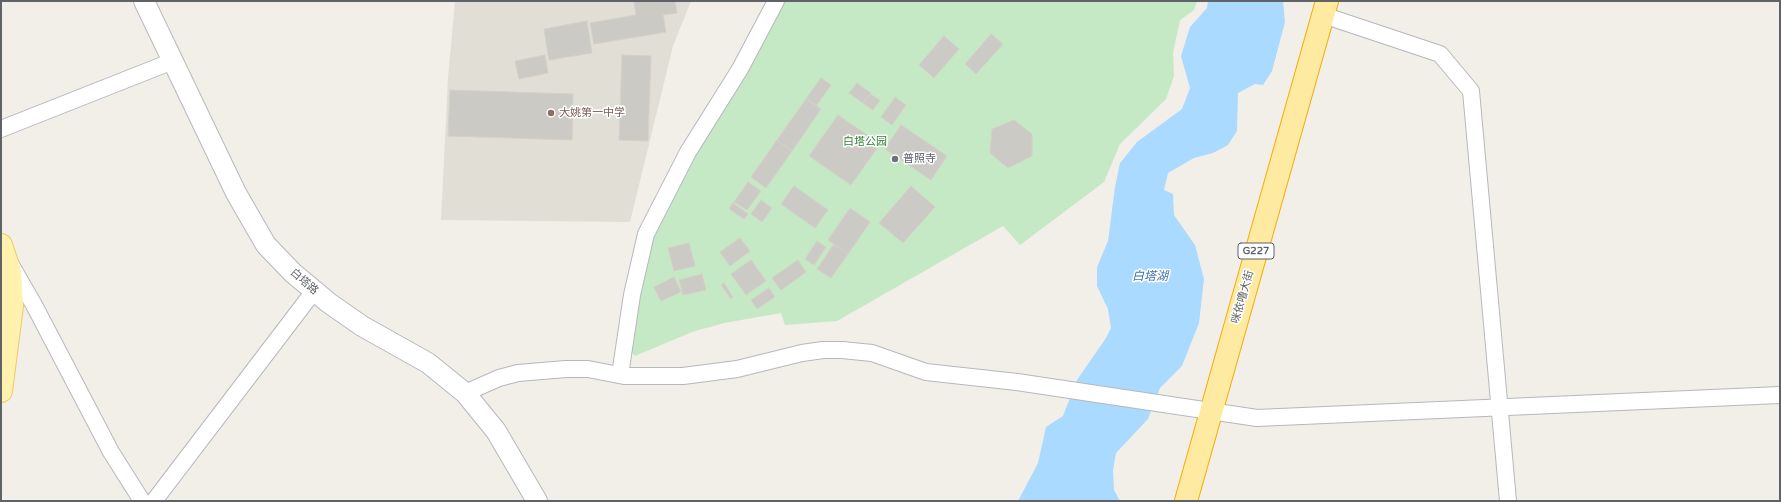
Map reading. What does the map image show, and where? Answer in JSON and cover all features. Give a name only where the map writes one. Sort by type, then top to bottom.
[{"type":"highway","name":"咪依噜大街","points":[[1186,501],[1325,8]]},
{"type":"main road","points":[[1,391],[12,306],[12,287],[4,252]]},
{"type":"street","name":"白塔路","points":[[144,1],[236,193],[253,225],[275,255],[314,291],[362,326],[428,364],[465,393],[496,431],[537,501]]},
{"type":"street","points":[[620,375],[632,295],[646,234],[688,152],[740,70],[776,1]]},
{"type":"street","points":[[1325,8],[1440,54],[1471,90],[1508,501]]},
{"type":"street","points":[[1,129],[173,61]]},
{"type":"street","points":[[4,252],[34,304],[111,452],[142,501]]},
{"type":"street","points":[[154,501],[314,291]]},
{"type":"street","points":[[465,393],[499,378],[518,373],[566,368],[588,369],[620,375],[648,377],[683,376],[737,369],[802,353],[823,350],[842,350],[872,354],[926,372],[1017,382],[1168,406],[1257,418],[1780,394]]},
{"type":"shaded area","name":"大姚第一中学","points":[[455,1],[691,1],[673,46],[630,222],[441,220],[448,78]]},
{"type":"green space","name":"白塔公园","points":[[780,1],[1197,1],[1194,10],[1180,20],[1173,53],[1174,76],[1166,99],[1120,144],[1104,182],[1020,245],[1003,226],[837,321],[785,325],[781,313],[724,323],[692,332],[635,356],[627,346],[646,246]]},
{"type":"water","name":"白塔湖","points":[[1208,1],[1283,1],[1285,22],[1272,71],[1263,85],[1255,84],[1238,93],[1237,131],[1228,145],[1213,153],[1194,158],[1168,173],[1164,190],[1173,194],[1174,215],[1195,245],[1204,279],[1199,323],[1182,366],[1160,388],[1148,419],[1116,453],[1113,470],[1114,490],[1120,501],[1018,501],[1038,463],[1046,427],[1063,416],[1077,380],[1106,338],[1111,328],[1108,309],[1097,286],[1097,267],[1108,241],[1115,187],[1120,163],[1137,142],[1182,109],[1190,88],[1181,56],[1190,27],[1207,8]]},
{"type":"building","points":[[675,1],[677,13],[663,15],[666,32],[594,44],[590,23],[636,15],[634,2]]},
{"type":"building","points":[[587,21],[592,53],[549,60],[544,29]]},
{"type":"building","points":[[991,34],[1003,44],[976,74],[965,64]]},
{"type":"building","points":[[944,36],[959,49],[934,78],[919,65]]},
{"type":"building","points":[[545,55],[548,73],[519,79],[515,61]]},
{"type":"building","points":[[622,55],[651,56],[648,141],[619,140]]},
{"type":"building","points":[[821,78],[831,85],[816,106],[806,99]]},
{"type":"building","points":[[857,83],[871,93],[863,103],[849,93]]},
{"type":"building","points":[[450,90],[573,94],[572,140],[448,136]]},
{"type":"building","points":[[870,94],[880,100],[873,110],[863,103]]},
{"type":"building","points":[[895,97],[906,105],[892,125],[881,117]]},
{"type":"building","points":[[806,99],[821,109],[792,151],[777,140]]},
{"type":"building","points":[[838,115],[880,144],[851,185],[809,156]]},
{"type":"building","points":[[1014,120],[1032,134],[1032,156],[1008,168],[990,153],[992,129]]},
{"type":"building","points":[[901,125],[947,156],[931,180],[885,149]]},
{"type":"building","points":[[777,140],[792,151],[766,188],[751,177]]},
{"type":"building","points":[[748,182],[761,191],[747,210],[734,202]]},
{"type":"building","points":[[794,186],[828,210],[815,228],[781,204]]},
{"type":"building","points":[[911,186],[935,207],[903,243],[879,223]]},
{"type":"building","points":[[761,200],[772,208],[762,222],[751,214]]},
{"type":"building","points":[[733,203],[748,214],[744,219],[729,209]]},
{"type":"building","points":[[850,208],[870,222],[848,254],[828,240]]},
{"type":"building","points":[[740,238],[750,251],[730,266],[720,252]]},
{"type":"building","points":[[817,241],[826,247],[814,265],[805,259]]},
{"type":"building","points":[[689,243],[695,266],[674,271],[668,248]]},
{"type":"building","points":[[834,244],[848,254],[831,278],[817,269]]},
{"type":"building","points":[[751,260],[766,281],[746,295],[731,274]]},
{"type":"building","points":[[798,260],[806,272],[781,290],[772,278]]},
{"type":"building","points":[[702,274],[706,290],[683,295],[679,280]]},
{"type":"building","points":[[674,277],[681,292],[661,301],[654,287]]},
{"type":"building","points":[[724,283],[733,297],[731,299],[721,285]]},
{"type":"building","points":[[769,288],[775,297],[757,309],[751,300]]},
{"type":"place","name":"大姚第一中学","points":[[551,113]]},
{"type":"place","name":"普照寺","points":[[895,159]]}]
